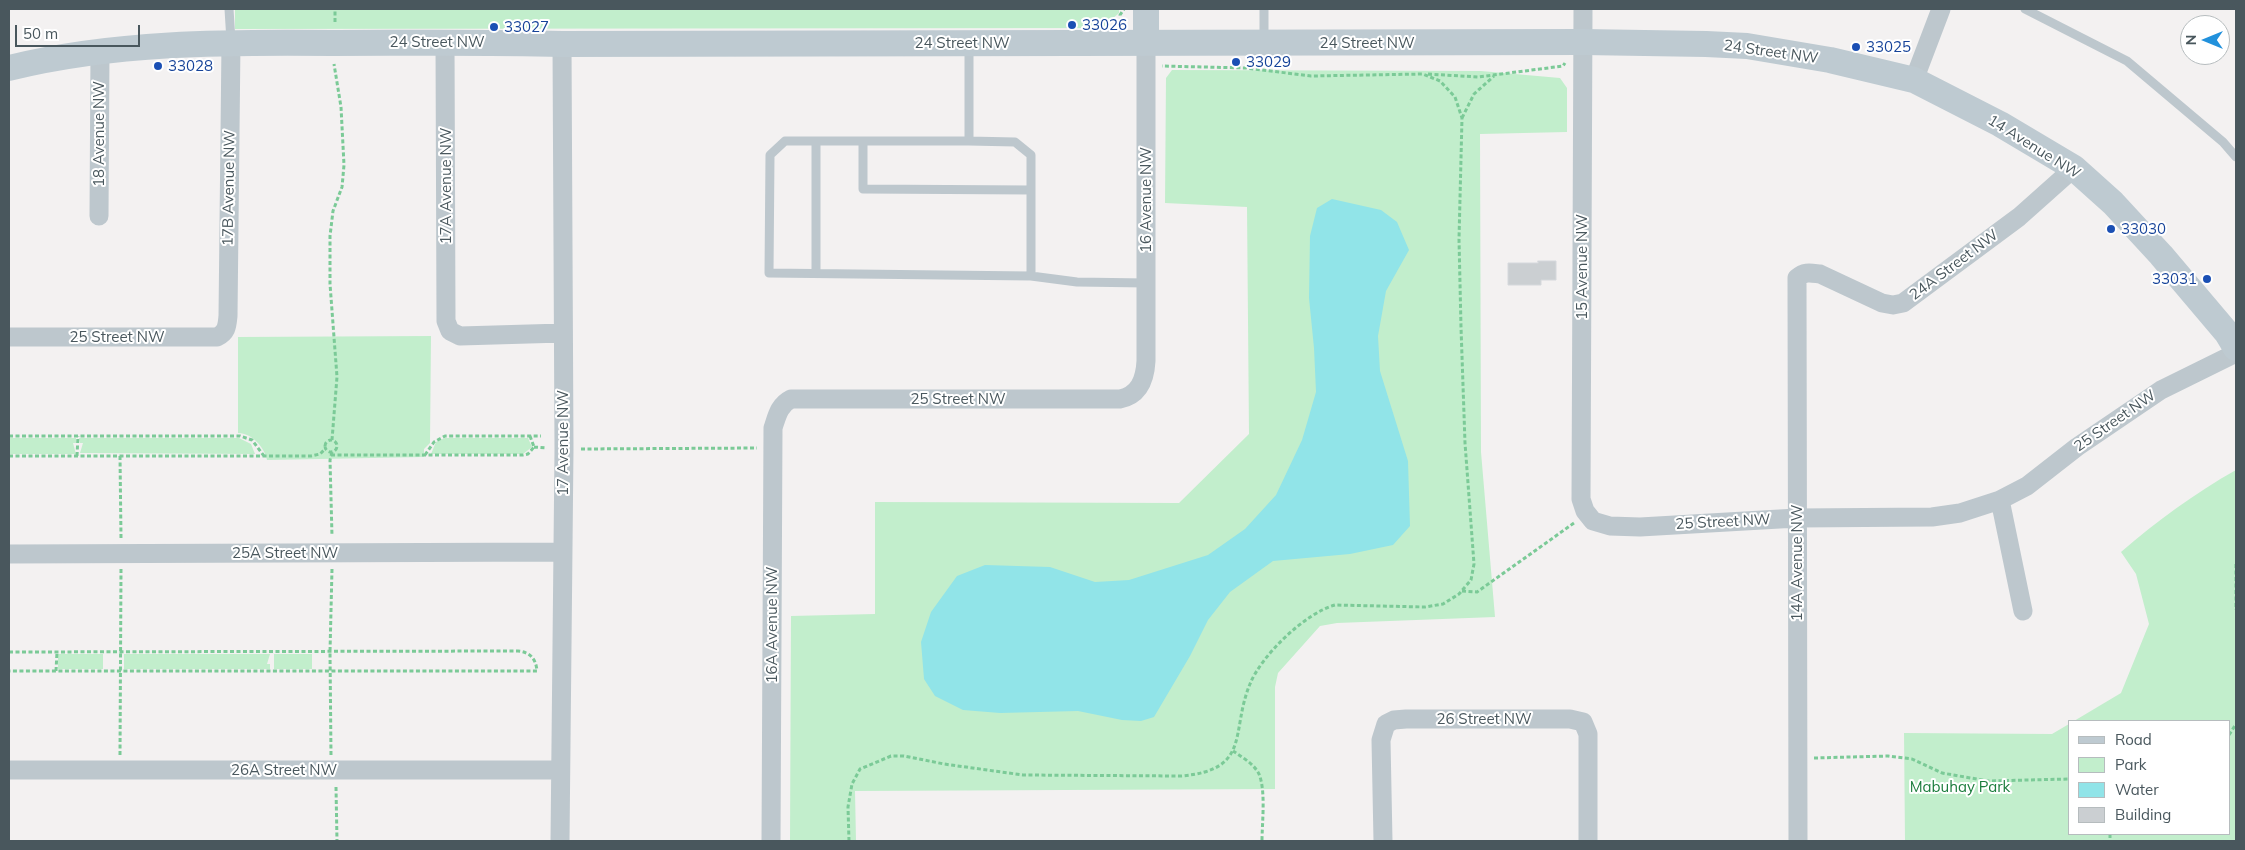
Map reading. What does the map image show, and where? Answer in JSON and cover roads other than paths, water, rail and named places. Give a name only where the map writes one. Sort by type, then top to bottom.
[{"type":"street","name":"16 Avenue NW","points":[[1138,390],[1145,373],[1146,9]]},
{"type":"street","name":"15 Avenue NW","points":[[1583,9],[1581,499],[1590,517]]},
{"type":"street","points":[[1914,80],[1941,9]]},
{"type":"street","name":"24 Street NW","points":[[9,68],[38,61],[100,52],[231,42],[446,41],[562,44],[969,44],[1146,54],[1264,44],[1583,42],[1747,46],[1830,60],[1914,80]]},
{"type":"street","name":"17A Avenue NW","points":[[446,41],[446,322],[450,331],[460,336],[563,333]]},
{"type":"street","name":"17B Avenue NW","points":[[224,333],[227,327],[228,316],[231,42]]},
{"type":"street","name":"17 Avenue NW","points":[[560,841],[563,333],[562,44]]},
{"type":"street","name":"18 Avenue NW","points":[[99,216],[100,52]]},
{"type":"street","name":"14 Avenue NW","points":[[1914,80],[2000,124],[2074,168],[2113,202],[2161,255],[2227,333],[2236,348]]},
{"type":"street","name":"24A Street NW","points":[[1796,285],[1797,278],[1802,274],[1820,274],[1882,303],[1893,306],[1903,303],[2019,217],[2074,168]]},
{"type":"street","name":"14A Avenue NW","points":[[1796,285],[1798,841]]},
{"type":"street","name":"25 Street NW","points":[[9,337],[217,336],[224,333]]},
{"type":"street","name":"25 Street NW","points":[[1590,517],[1610,526],[1640,527],[1797,518],[1932,517],[1960,513],[2000,500],[2027,486],[2077,447],[2160,390],[2236,353]]},
{"type":"street","name":"25 Street NW","points":[[780,410],[784,403],[791,399],[1120,399],[1126,398],[1138,390]]},
{"type":"street","name":"16A Avenue NW","points":[[772,841],[773,428],[780,410]]},
{"type":"street","points":[[2000,500],[2023,611]]},
{"type":"street","name":"25A Street NW","points":[[9,554],[562,552]]},
{"type":"street","name":"26 Street NW","points":[[1383,841],[1381,740],[1386,724],[1394,720],[1406,719],[1570,719],[1583,722],[1588,734],[1588,841]]},
{"type":"street","name":"26A Street NW","points":[[9,770],[560,770]]},
{"type":"lane","points":[[229,9],[231,42]]},
{"type":"lane","points":[[1264,9],[1264,44]]},
{"type":"lane","points":[[2025,9],[2127,61],[2223,142],[2236,157]]},
{"type":"lane","points":[[969,44],[969,141]]},
{"type":"lane","points":[[1031,276],[1031,155],[1015,142],[785,141],[770,155],[770,272],[1031,276],[1077,282],[1146,283]]},
{"type":"lane","points":[[816,141],[816,273]]},
{"type":"lane","points":[[863,141],[863,189],[1031,190]]},
{"type":"water","points":[[1332,199],[1381,210],[1397,222],[1409,250],[1386,291],[1378,336],[1380,371],[1408,461],[1410,526],[1393,545],[1350,554],[1273,561],[1230,592],[1208,620],[1190,656],[1154,717],[1141,721],[1122,720],[1078,711],[1000,713],[963,710],[935,696],[924,679],[921,642],[931,612],[957,576],[985,565],[1050,567],[1095,582],[1129,580],[1208,555],[1245,529],[1276,495],[1302,440],[1316,392],[1309,298],[1310,236],[1317,208]]},
{"type":"place","name":"33026","points":[[1072,25]]},
{"type":"place","name":"33027","points":[[494,27]]},
{"type":"place","name":"33025","points":[[1856,47]]},
{"type":"place","name":"33029","points":[[1236,62]]},
{"type":"place","name":"33028","points":[[158,66]]},
{"type":"place","name":"33030","points":[[2111,229]]},
{"type":"place","name":"33031","points":[[2207,279]]},
{"type":"park label","name":"Mabuhay Park","points":[[1960,787]]}]
